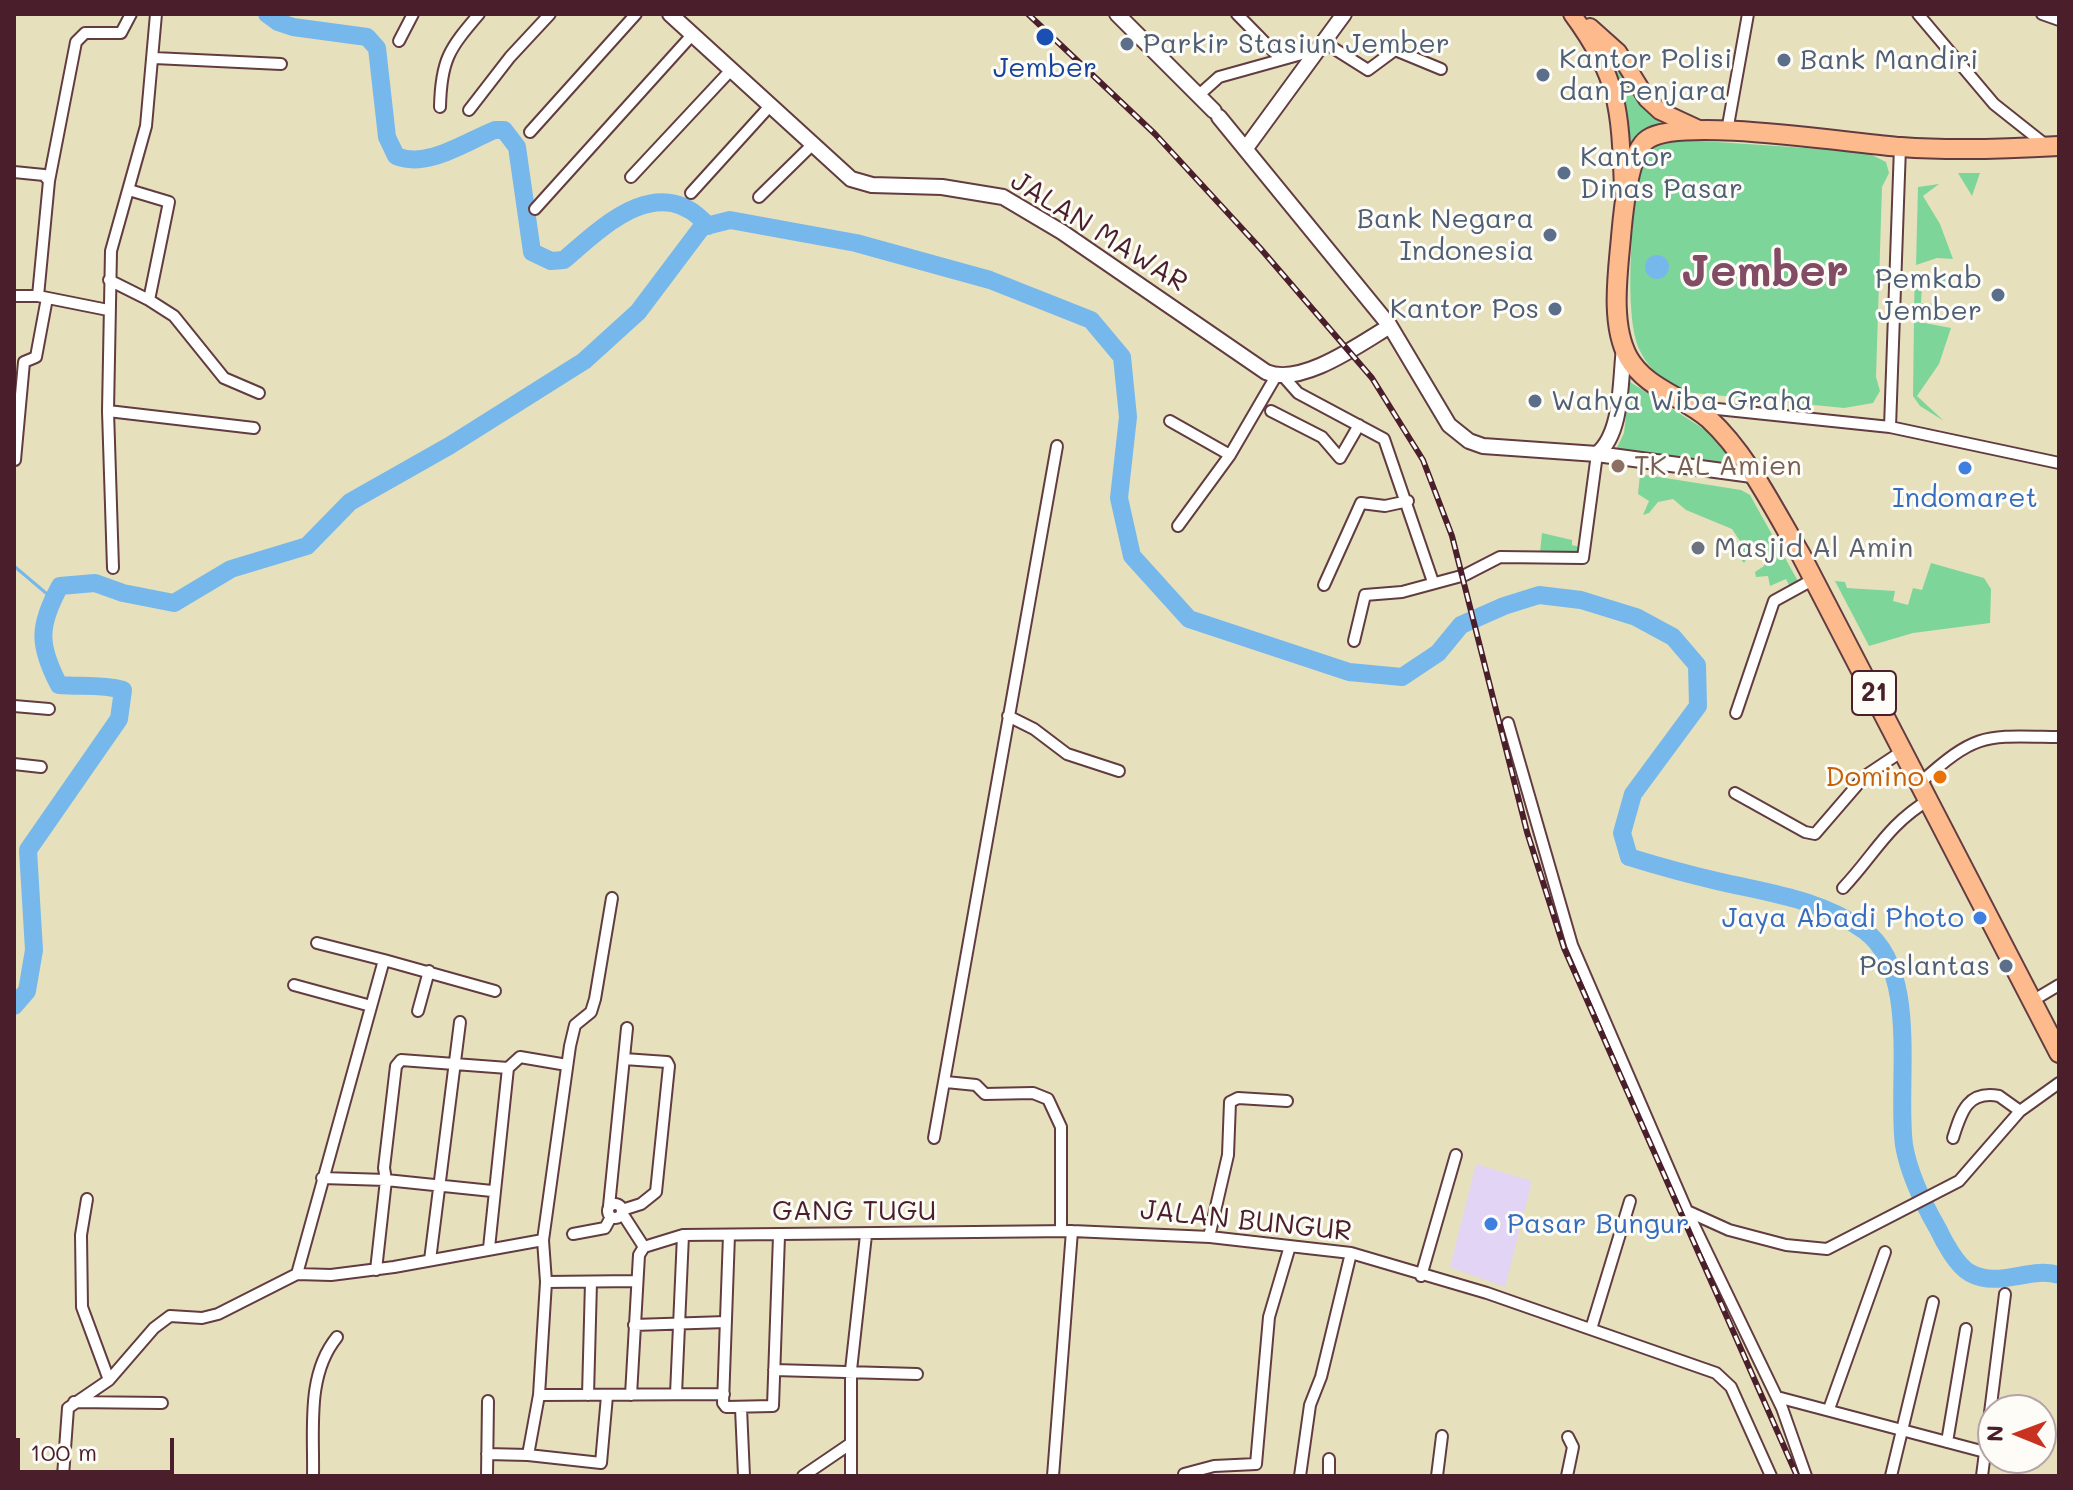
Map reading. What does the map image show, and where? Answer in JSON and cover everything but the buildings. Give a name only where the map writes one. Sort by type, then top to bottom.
[{"type":"highway","points":[[1624,349],[1618,297],[1624,207],[1637,152],[1646,140],[1657,135],[1701,130],[1900,147],[2053,146]]},
{"type":"highway","name":"21","points":[[1624,349],[1645,378],[1711,422],[1752,475],[1814,579],[2059,1053]]},
{"type":"main road","points":[[1572,14],[1618,52],[1647,99],[1660,111],[1701,130]]},
{"type":"main road","points":[[1572,14],[1598,50],[1614,86],[1621,135],[1624,207]]},
{"type":"street","points":[[15,460],[24,362],[35,359],[49,181],[79,35],[121,33],[131,14]]},
{"type":"street","points":[[113,568],[108,411],[109,280],[112,245],[146,126],[156,14]]},
{"type":"street","points":[[399,41],[413,14]]},
{"type":"street","points":[[440,107],[443,64],[452,46],[479,14]]},
{"type":"street","points":[[469,110],[510,57],[550,14]]},
{"type":"street","points":[[530,132],[636,14]]},
{"type":"street","name":"JALAN MAWAR","points":[[670,14],[811,146],[851,179],[872,185],[942,187],[1003,197],[1279,376]]},
{"type":"street","points":[[1117,14],[1200,94],[1246,148],[1390,326],[1449,425],[1469,441],[1498,448],[1597,454],[1752,475]]},
{"type":"street","points":[[1237,14],[1280,58]]},
{"type":"street","points":[[1246,148],[1344,14]]},
{"type":"street","points":[[1727,131],[1748,14]]},
{"type":"street","points":[[1918,14],[1994,104],[2053,146]]},
{"type":"street","points":[[2042,14],[2059,20]]},
{"type":"street","points":[[535,209],[692,35]]},
{"type":"street","points":[[1200,94],[1219,77],[1319,45],[1368,70],[1395,50],[1441,69]]},
{"type":"street","points":[[154,58],[281,64]]},
{"type":"street","points":[[631,177],[730,71]]},
{"type":"street","points":[[691,193],[769,107]]},
{"type":"street","points":[[759,197],[811,146]]},
{"type":"street","points":[[1890,427],[1900,147]]},
{"type":"street","points":[[14,172],[44,175],[49,181]]},
{"type":"street","points":[[129,190],[169,202],[149,300]]},
{"type":"street","points":[[109,280],[174,316],[224,378],[259,393]]},
{"type":"street","points":[[14,296],[42,297],[108,310]]},
{"type":"street","points":[[1178,526],[1230,455],[1279,376],[1329,362],[1390,326]]},
{"type":"street","points":[[1354,641],[1363,596],[1402,592],[1482,568],[1500,557],[1583,558],[1597,454],[1609,441],[1614,422],[1624,349]]},
{"type":"street","points":[[1279,376],[1298,393],[1384,439],[1408,501],[1433,582]]},
{"type":"street","points":[[1687,406],[1890,427],[2059,463]]},
{"type":"street","points":[[108,411],[254,428]]},
{"type":"street","points":[[1271,411],[1322,437],[1340,458],[1359,425]]},
{"type":"street","points":[[1170,421],[1230,455]]},
{"type":"street","points":[[934,1138],[1057,446]]},
{"type":"street","points":[[1324,585],[1361,503],[1385,506],[1408,501]]},
{"type":"street","points":[[1736,713],[1775,599],[1814,579]]},
{"type":"street","points":[[14,706],[49,709]]},
{"type":"street","points":[[1008,716],[1034,729],[1067,754],[1119,771]]},
{"type":"street","points":[[1508,723],[1572,945],[1687,1211],[1777,1397],[1806,1476]]},
{"type":"street","points":[[1843,888],[1864,866],[1888,829],[1975,741],[1992,737],[2059,737]]},
{"type":"street","points":[[1735,793],[1805,832],[1815,834],[1865,776],[1904,750]]},
{"type":"street","points":[[14,764],[41,767]]},
{"type":"street","points":[[528,1455],[539,1395],[546,1282],[543,1244],[567,1065],[575,1025],[591,1012],[595,999],[612,898]]},
{"type":"street","points":[[317,943],[495,991]]},
{"type":"street","points":[[297,1274],[384,960]]},
{"type":"street","points":[[418,1011],[429,971]]},
{"type":"street","points":[[294,985],[371,1006]]},
{"type":"street","points":[[2032,1001],[2059,985]]},
{"type":"street","points":[[430,1260],[460,1022]]},
{"type":"street","points":[[573,1234],[601,1230],[608,1226],[616,1211],[627,1028]]},
{"type":"street","points":[[489,1248],[492,1191],[508,1068],[520,1057],[567,1065]]},
{"type":"street","points":[[616,1211],[641,1204],[656,1192],[669,1066],[667,1062],[624,1059]]},
{"type":"street","points":[[376,1270],[397,1063],[454,1061],[508,1068]]},
{"type":"street","points":[[946,1082],[976,1085],[985,1094],[1033,1093],[1048,1099],[1061,1127],[1066,1231],[1053,1476]]},
{"type":"street","points":[[1687,1211],[1729,1230],[1772,1242],[1827,1249],[1959,1181],[2020,1111],[2059,1083]]},
{"type":"street","points":[[1953,1138],[1963,1107],[1974,1098],[1999,1096],[2020,1111]]},
{"type":"street","points":[[1209,1237],[1228,1155],[1230,1102],[1238,1098],[1287,1101]]},
{"type":"street","points":[[1421,1276],[1456,1155]]},
{"type":"street","points":[[322,1178],[386,1180],[492,1191]]},
{"type":"street","points":[[87,1199],[81,1235],[82,1307],[108,1376]]},
{"type":"street","points":[[1591,1329],[1630,1201]]},
{"type":"street","points":[[616,1211],[642,1249],[637,1281],[631,1395]]},
{"type":"street","name":"GANG TUGU","points":[[642,1249],[683,1235],[1066,1231]]},
{"type":"street","name":"JALAN BUNGUR","points":[[1066,1231],[1209,1237],[1351,1253],[1487,1293],[1591,1329],[1725,1379],[1771,1476]]},
{"type":"street","points":[[676,1394],[683,1235]]},
{"type":"street","points":[[729,1235],[724,1406],[741,1408],[772,1408],[779,1236]]},
{"type":"street","points":[[851,1476],[851,1370],[866,1235]]},
{"type":"street","points":[[63,1476],[66,1413],[74,1402],[108,1376],[154,1328],[170,1316],[202,1318],[218,1314],[297,1274],[376,1270],[489,1248],[543,1244]]},
{"type":"street","points":[[1184,1474],[1214,1466],[1256,1464],[1269,1317],[1290,1246]]},
{"type":"street","points":[[1829,1409],[1885,1252]]},
{"type":"street","points":[[1300,1476],[1310,1405],[1321,1377],[1351,1253]]},
{"type":"street","points":[[546,1282],[637,1281]]},
{"type":"street","points":[[588,1395],[591,1282]]},
{"type":"street","points":[[1992,1394],[2005,1294]]},
{"type":"street","points":[[1891,1476],[1933,1302]]},
{"type":"street","points":[[634,1325],[726,1322]]},
{"type":"street","points":[[1947,1442],[1966,1329]]},
{"type":"street","points":[[313,1476],[318,1370],[324,1353],[337,1337]]},
{"type":"street","points":[[774,1370],[917,1374]]},
{"type":"street","points":[[539,1395],[724,1394]]},
{"type":"street","points":[[487,1454],[603,1462],[607,1396]]},
{"type":"street","points":[[1777,1397],[1977,1450]]},
{"type":"street","points":[[487,1476],[488,1401]]},
{"type":"street","points":[[74,1402],[162,1403]]},
{"type":"street","points":[[741,1408],[744,1476]]},
{"type":"street","points":[[1437,1476],[1442,1436]]},
{"type":"street","points":[[1567,1476],[1573,1447],[1568,1437]]},
{"type":"street","points":[[803,1476],[850,1444]]},
{"type":"street","points":[[1329,1459],[1329,1476]]},
{"type":"shaded area","name":"Pasar Bungur","points":[[1476,1164],[1532,1181],[1505,1287],[1450,1267]]},
{"type":"green space","points":[[1608,48],[1645,109],[1663,125],[1626,162],[1623,104],[1617,76],[1605,49]]},
{"type":"green space","points":[[1672,139],[1866,152],[1886,162],[1889,173],[1882,187],[1876,377],[1880,391],[1873,403],[1844,408],[1684,392],[1648,364],[1635,334],[1630,286],[1639,161],[1652,144]]},
{"type":"green space","points":[[1958,173],[1980,173],[1972,196]]},
{"type":"green space","points":[[1939,184],[1923,196],[1940,224],[1953,259],[1937,258],[1916,265],[1918,187]]},
{"type":"green space","points":[[1915,275],[1945,276],[1947,281],[1938,281],[1937,286],[1922,287],[1921,303],[1937,304],[1937,310],[1914,309]]},
{"type":"green space","points":[[1914,321],[1951,328],[1939,364],[1917,396],[1944,421],[1920,406],[1913,396]]},
{"type":"green space","points":[[1630,382],[1707,431],[1739,469],[1615,452],[1624,433]]},
{"type":"green space","points":[[1640,474],[1741,490],[1750,495],[1799,583],[1790,587],[1786,579],[1770,586],[1768,576],[1756,577],[1755,572],[1764,566],[1764,556],[1751,551],[1744,563],[1739,557],[1742,544],[1732,529],[1686,510],[1673,499],[1658,502],[1649,513],[1643,515],[1649,501],[1638,494]]},
{"type":"green space","points":[[1542,533],[1572,540],[1572,545],[1580,547],[1578,556],[1540,553]]},
{"type":"green space","points":[[1931,563],[1984,578],[1991,589],[1990,623],[1913,633],[1869,646],[1835,581],[1845,582],[1847,588],[1895,591],[1893,601],[1908,605],[1913,588],[1922,590]]},
{"type":"water","points":[[1657,255],[1666,258],[1669,267],[1666,276],[1657,279],[1648,276],[1645,267],[1648,258]]},
{"type":"waterway","points":[[267,14],[293,27],[367,37],[377,48],[387,137],[396,156],[408,159],[433,157],[495,130],[504,130],[517,147],[532,252],[551,261],[564,260],[614,220],[652,203],[671,203],[690,210],[708,226]]},
{"type":"waterway","points":[[14,1006],[27,991],[34,950],[28,850],[119,719],[123,690],[59,685],[47,658],[43,636],[44,624],[60,586],[95,583],[123,593],[174,603],[231,569],[307,546],[350,502],[449,446],[584,361],[638,312],[702,227],[730,220],[856,243],[990,280],[1091,320],[1122,357],[1128,417],[1119,498],[1132,556],[1189,619],[1349,672],[1402,677],[1438,653],[1461,625],[1539,595],[1581,600],[1636,617],[1673,637],[1697,665],[1698,706],[1633,794],[1622,833],[1629,857],[1812,904],[1865,931],[1882,949],[1893,973],[1899,1001],[1902,1120],[1909,1167],[1951,1253],[1960,1265],[1981,1277],[1992,1279],[2037,1273],[2059,1275]]},
{"type":"waterway","points":[[14,566],[53,599]]},
{"type":"railway","points":[[1028,14],[1155,134],[1260,248],[1372,378],[1423,460],[1452,536],[1527,832],[1564,948],[1797,1476]]},
{"type":"place","name":"Jember","points":[[1045,37]]},
{"type":"place","name":"Parkir Stasiun Jember","points":[[1127,44]]},
{"type":"place","name":"Bank Mandiri","points":[[1784,60]]},
{"type":"place","name":"Kantor Polisi dan Penjara","points":[[1543,75]]},
{"type":"place","name":"Kantor Dinas Pasar","points":[[1564,173]]},
{"type":"place","name":"Bank Negara Indonesia","points":[[1550,235]]},
{"type":"place","name":"Pemkab Jember","points":[[1998,295]]},
{"type":"place","name":"Kantor Pos","points":[[1555,309]]},
{"type":"place","name":"Wahya Wiba Graha","points":[[1535,401]]},
{"type":"place","name":"TK AL Amien","points":[[1618,466]]},
{"type":"place","name":"Indomaret","points":[[1965,468]]},
{"type":"place","name":"Masjid Al Amin","points":[[1698,548]]},
{"type":"place","name":"Domino","points":[[1940,777]]},
{"type":"place","name":"Jaya Abadi Photo","points":[[1980,918]]},
{"type":"place","name":"Poslantas","points":[[2006,966]]},
{"type":"place","name":"Pasar Bungur","points":[[1491,1224]]},
{"type":"district","name":"Jember","points":[[1765,272]]}]
